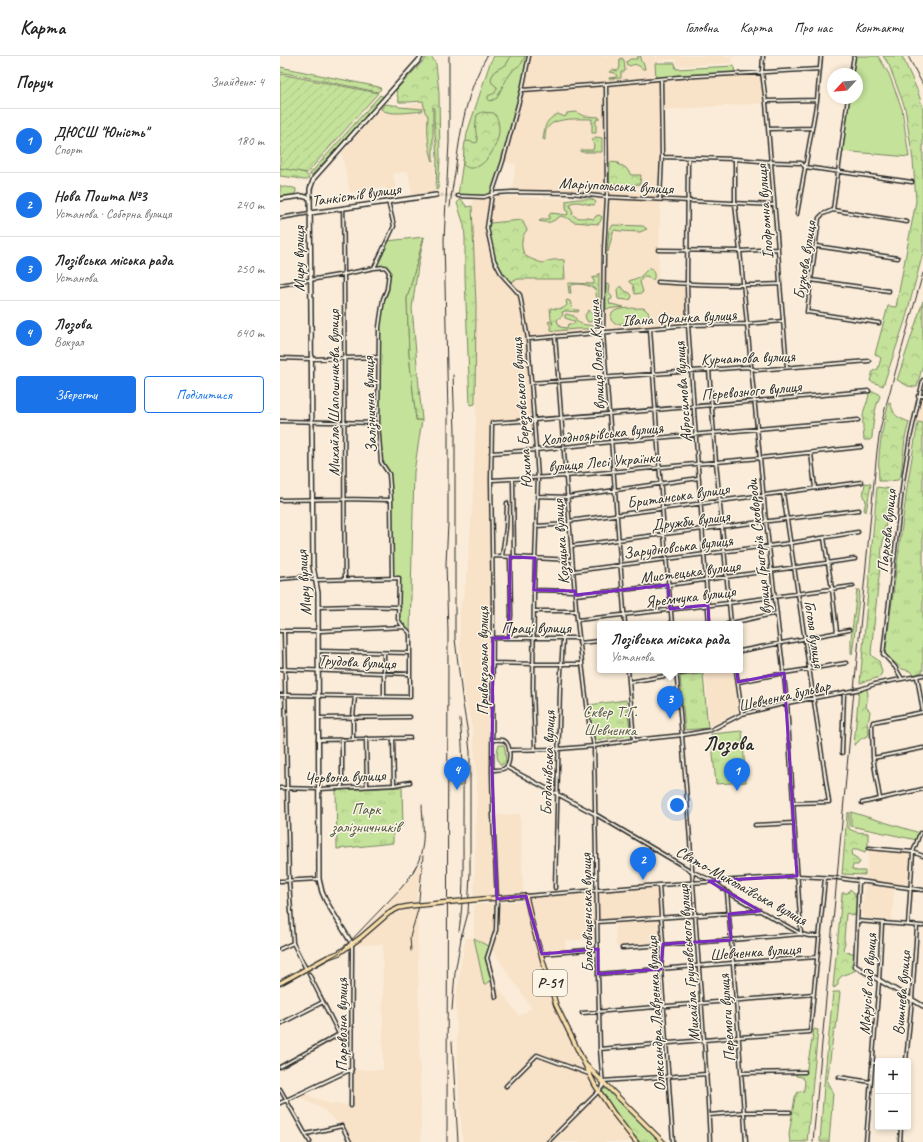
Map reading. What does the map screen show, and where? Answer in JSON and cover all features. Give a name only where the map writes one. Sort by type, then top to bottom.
[{"type":"main road","name":"Миру вулиця","points":[[352,944],[326,901],[322,892],[320,879],[318,592],[313,566],[309,198],[310,189],[314,178],[422,56]]},
{"type":"main road","name":"Танкістів вулиця","points":[[310,213],[436,195]]},
{"type":"main road","points":[[280,198],[302,196],[309,198]]},
{"type":"main road","points":[[280,983],[328,957],[339,953],[389,913],[400,908],[526,896]]},
{"type":"main road","name":"Р-51","points":[[526,896],[556,1005],[589,1074],[614,1114],[636,1142]]},
{"type":"main road","points":[[855,966],[923,1006]]},
{"type":"main road","name":"Р-51","points":[[585,1064],[663,1142]]},
{"type":"street","name":"Юхима Березовського вулиця","points":[[529,56],[522,90],[503,162],[492,194],[487,228],[494,260],[502,275],[520,295],[528,339],[538,478],[534,590],[533,688],[535,749]]},
{"type":"street","name":"Іподромна вулиця","points":[[763,56],[762,72],[766,101],[787,367]]},
{"type":"street","points":[[797,214],[817,100],[821,56]]},
{"type":"street","points":[[853,68],[854,56]]},
{"type":"street","points":[[522,90],[661,79],[820,69]]},
{"type":"street","points":[[660,199],[662,157],[661,79]]},
{"type":"street","name":"вулиця Олега Куцина","points":[[606,84],[607,197],[604,256],[603,333],[625,621]]},
{"type":"street","points":[[766,101],[817,100]]},
{"type":"street","name":"Бузкова вулиця","points":[[847,104],[833,210],[823,214],[819,218],[807,312],[879,323]]},
{"type":"street","points":[[768,129],[812,128]]},
{"type":"street","points":[[662,157],[802,163],[806,168],[912,182]]},
{"type":"street","name":"Абросимова вулиця","points":[[688,158],[687,284],[690,371],[696,434],[709,621]]},
{"type":"street","name":"вулиця Григорія Сковороди","points":[[735,159],[735,203],[766,521],[787,704],[801,934]]},
{"type":"street","name":"Маріупольська вулиця","points":[[458,196],[484,197],[492,194],[512,192],[571,193],[607,197],[774,205]]},
{"type":"street","points":[[280,285],[374,268],[394,226],[388,202]]},
{"type":"street","name":"Михайла Шапошникова вулиця","points":[[343,208],[345,274],[345,579]]},
{"type":"street","points":[[833,210],[907,222]]},
{"type":"street","name":"Танкістів вулиця","points":[[280,218],[310,213]]},
{"type":"street","points":[[816,246],[898,258]]},
{"type":"street","points":[[658,250],[740,251],[778,249]]},
{"type":"street","name":"Залізнична вулиця","points":[[374,268],[385,267],[389,272],[378,327],[378,423],[381,462],[389,474],[392,500],[392,578]]},
{"type":"street","points":[[811,280],[889,291]]},
{"type":"street","points":[[658,282],[743,286],[780,284]]},
{"type":"street","name":"Івана Франка вулиця","points":[[528,339],[688,326],[783,321]]},
{"type":"street","points":[[650,329],[660,484],[672,621]]},
{"type":"street","name":"Козацька вулиця","points":[[556,336],[558,380],[576,610],[589,722],[594,746]]},
{"type":"street","points":[[280,358],[311,359],[378,357]]},
{"type":"street","name":"Курчатова вулиця","points":[[531,383],[653,373],[747,367],[756,370],[869,361]]},
{"type":"street","points":[[709,370],[731,621]]},
{"type":"street","name":"Паркова вулиця","points":[[902,679],[895,667],[883,654],[903,481],[918,396],[923,380]]},
{"type":"street","name":"Перевозного вулиця","points":[[492,423],[712,406],[869,391]]},
{"type":"street","points":[[918,396],[923,396]]},
{"type":"street","name":"Холодноярівська вулиця","points":[[491,453],[858,420]]},
{"type":"street","points":[[280,421],[378,423]]},
{"type":"street","name":"Привокзальна вулиця","points":[[492,423],[492,770],[497,899],[496,930],[487,958],[496,997]]},
{"type":"street","name":"вулиця Лесі Українки","points":[[491,480],[614,472],[861,447]]},
{"type":"street","points":[[811,453],[815,488]]},
{"type":"street","points":[[537,496],[567,497],[699,478]]},
{"type":"street","points":[[514,479],[514,557]]},
{"type":"street","name":"Британська вулиця","points":[[536,526],[569,523],[617,514],[862,482]]},
{"type":"street","name":"Гоголя вулиця","points":[[783,492],[829,802],[793,803]]},
{"type":"street","points":[[280,500],[392,500]]},
{"type":"street","points":[[502,556],[506,528],[507,503]]},
{"type":"street","name":"Дружби вулиця","points":[[571,546],[859,510]]},
{"type":"street","name":"Зарудновська вулиця","points":[[573,571],[791,543],[858,532]]},
{"type":"street","points":[[824,538],[837,632]]},
{"type":"street","points":[[492,556],[572,560]]},
{"type":"street","points":[[509,638],[511,615],[510,557]]},
{"type":"street","name":"Мистецька вулиця","points":[[575,595],[668,585],[855,559]]},
{"type":"street","points":[[280,579],[302,578],[315,580],[399,578],[398,619],[410,635],[410,674]]},
{"type":"street","name":"Яремчука вулиця","points":[[577,620],[624,616],[853,586]]},
{"type":"street","points":[[534,590],[575,591]]},
{"type":"street","points":[[318,607],[398,607]]},
{"type":"street","points":[[534,611],[576,610]]},
{"type":"street","points":[[743,621],[777,613]]},
{"type":"street","points":[[280,631],[404,628]]},
{"type":"street","points":[[743,650],[848,630]]},
{"type":"street","points":[[284,631],[289,881],[293,943],[306,969]]},
{"type":"street","name":"Праці вулиця","points":[[493,638],[579,638]]},
{"type":"street","name":"Богданівська вулиця","points":[[554,888],[563,639]]},
{"type":"street","points":[[580,643],[597,641]]},
{"type":"street","points":[[318,651],[410,653]]},
{"type":"street","points":[[280,695],[384,697],[384,653]]},
{"type":"street","points":[[738,682],[846,662]]},
{"type":"street","points":[[493,663],[582,664]]},
{"type":"street","name":"Трудова вулиця","points":[[280,669],[410,674],[410,697],[384,697]]},
{"type":"street","points":[[628,673],[634,740]]},
{"type":"street","points":[[629,682],[683,673]]},
{"type":"street","points":[[736,673],[742,714]]},
{"type":"street","name":"Михайла Грушевського вулиця","points":[[677,674],[694,883],[705,1040],[710,1142]]},
{"type":"street","name":"Шевченка бульвар","points":[[509,750],[559,749],[594,746],[711,730],[742,714],[923,675]]},
{"type":"street","points":[[880,799],[873,758],[873,722],[923,712],[917,676]]},
{"type":"street","points":[[842,753],[844,692]]},
{"type":"street","points":[[353,738],[354,696]]},
{"type":"street","points":[[319,718],[410,717]]},
{"type":"street","points":[[318,740],[353,738],[410,738]]},
{"type":"street","points":[[366,738],[367,786]]},
{"type":"street","points":[[393,738],[394,785]]},
{"type":"street","points":[[342,739],[342,788]]},
{"type":"street","points":[[492,740],[504,740],[508,744],[509,750],[509,763],[506,767],[503,769],[492,770]]},
{"type":"street","name":"Благовіщенська вулиця","points":[[594,746],[598,974],[602,1081]]},
{"type":"street","points":[[873,758],[923,748]]},
{"type":"street","name":"Свято-Миколаївська вулиця","points":[[506,767],[595,814],[693,872],[714,881],[727,892],[801,934],[820,936]]},
{"type":"street","name":"Червона вулиця","points":[[280,788],[342,788],[394,785],[410,782]]},
{"type":"street","points":[[862,803],[923,789]]},
{"type":"street","points":[[755,825],[794,823]]},
{"type":"street","points":[[908,925],[913,852],[920,833]]},
{"type":"street","points":[[869,848],[913,852],[923,856]]},
{"type":"street","points":[[526,896],[797,876],[859,881],[923,890]]},
{"type":"street","points":[[600,1049],[810,1032],[825,878]]},
{"type":"street","points":[[280,881],[320,879]]},
{"type":"street","points":[[855,966],[859,881]]},
{"type":"street","name":"Олександра Лавренка вулиця","points":[[659,885],[663,944],[661,969],[673,1142]]},
{"type":"street","name":"Перемоги вулиця","points":[[727,892],[746,1142]]},
{"type":"street","points":[[597,922],[760,911]]},
{"type":"street","points":[[857,921],[923,926]]},
{"type":"street","name":"Мáрусів сад вулиця","points":[[866,1142],[879,981],[882,923]]},
{"type":"street","name":"Вишнева вулиця","points":[[906,1058],[917,926]]},
{"type":"street","points":[[622,948],[801,934]]},
{"type":"street","points":[[280,949],[293,943]]},
{"type":"street","name":"Паровозна вулиця","points":[[351,1106],[352,944]]},
{"type":"street","points":[[542,954],[598,949]]},
{"type":"street","name":"Шевченка вулиця","points":[[598,974],[817,957]]},
{"type":"street","points":[[309,974],[339,1034]]},
{"type":"street","points":[[582,1013],[814,994]]},
{"type":"street","points":[[280,1024],[323,1002]]},
{"type":"street","points":[[280,1067],[352,1027]]},
{"type":"street","points":[[506,1086],[537,1055],[589,1074]]},
{"type":"street","points":[[280,1104],[352,1068]]},
{"type":"street","points":[[742,1074],[806,1072]]},
{"type":"street","points":[[548,1142],[599,1091],[603,1086],[602,1081],[707,1074]]},
{"type":"street","points":[[839,1077],[870,1082]]},
{"type":"street","points":[[280,1089],[310,1142]]},
{"type":"street","points":[[709,1115],[744,1112],[790,1112]]},
{"type":"street","points":[[306,1134],[342,1126],[350,1142]]},
{"type":"street","points":[[900,1142],[901,1130]]},
{"type":"highlighted area","points":[[510,557],[535,558],[534,590],[575,591],[575,595],[668,585],[670,609],[708,605],[709,627],[731,623],[738,682],[784,673],[797,876],[709,881],[760,911],[729,914],[731,940],[663,944],[661,969],[598,974],[598,949],[542,954],[526,896],[497,899],[492,772],[493,638],[509,638]]},
{"type":"shaded area","points":[[529,56],[655,56],[656,79],[762,72],[766,103],[661,110],[662,157],[658,282],[686,285],[686,324],[607,330],[605,301],[637,297],[603,299],[607,197],[571,193],[512,192],[516,164],[503,161]]},
{"type":"shaded area","points":[[657,56],[732,56],[733,63],[677,66],[676,59],[657,61]]},
{"type":"shaded area","points":[[434,100],[435,193],[413,196],[408,171],[393,174],[397,198],[388,200],[385,187],[350,192],[342,153],[384,103],[393,108]]},
{"type":"shaded area","points":[[492,194],[488,228],[494,196],[604,200],[601,330],[530,337],[521,294],[501,273],[520,295],[528,339],[534,420],[492,423],[491,453],[493,815],[520,814],[523,892],[497,896],[474,896],[477,784],[473,731],[466,702],[460,648],[460,612],[467,577],[473,498],[477,392],[472,285],[473,196]]},
{"type":"shaded area","points":[[923,380],[923,424],[913,423]]},
{"type":"shaded area","points":[[705,673],[735,673],[738,712],[710,726]]},
{"type":"shaded area","points":[[869,849],[912,854],[908,885],[866,880]]},
{"type":"shaded area","points":[[421,863],[416,902],[401,904],[387,910],[355,940],[411,878]]},
{"type":"shaded area","points":[[865,885],[894,889],[892,920],[866,918],[862,913]]},
{"type":"shaded area","points":[[657,888],[662,944],[616,947],[615,920],[598,921],[598,892]]},
{"type":"shaded area","points":[[594,893],[596,939],[565,940],[566,953],[545,954],[530,900],[532,898]]},
{"type":"shaded area","points":[[524,901],[554,1005],[586,1073],[620,1126],[634,1142],[463,1142],[459,1099],[456,1000],[466,938],[474,938],[474,905]],"holes":[[[475,938],[491,948],[532,1008],[519,1016],[493,980],[484,985]]]},
{"type":"shaded area","points":[[411,909],[417,909],[421,1142],[350,1142],[342,1126],[324,1110],[296,1095],[306,1091],[312,1097],[331,1104],[350,1105],[352,1069],[383,1070],[383,944],[352,945],[395,914]]},
{"type":"green space","points":[[428,56],[431,56],[436,64],[439,92],[440,159],[438,189],[436,190],[437,157],[434,107],[433,161],[428,139],[428,116],[425,112],[423,101],[399,102],[396,90]]},
{"type":"green space","points":[[494,56],[529,56],[517,108],[492,194],[487,196],[458,196],[467,133],[490,63]]},
{"type":"green space","points":[[511,56],[525,56],[522,63],[513,70],[507,79],[497,98],[490,101],[488,96],[495,93],[497,87],[492,83],[492,76],[496,70],[506,65]]},
{"type":"green space","points":[[638,56],[641,56],[640,60],[644,64],[645,69],[640,66],[630,66],[626,64],[630,59],[637,59]]},
{"type":"green space","points":[[854,56],[878,56],[889,74],[902,109],[909,157],[841,151],[847,104],[863,104],[863,68],[852,68]]},
{"type":"green space","points":[[883,56],[902,56],[918,92],[923,109],[923,253],[905,321],[883,386],[870,381],[873,371],[878,369],[881,358],[875,354],[888,306],[896,307],[916,201],[913,160],[905,108],[889,65]]},
{"type":"green space","points":[[622,58],[624,60],[625,71],[621,72],[621,78],[609,79],[617,76],[615,73],[609,72],[619,70],[620,59]]},
{"type":"green space","points":[[655,63],[675,63],[676,69],[734,66],[735,74],[656,79]]},
{"type":"green space","points":[[280,67],[379,87],[381,89],[378,92],[280,72]]},
{"type":"green space","points":[[280,74],[378,93],[307,173],[280,168]]},
{"type":"green space","points":[[380,95],[384,97],[312,175],[309,175]]},
{"type":"green space","points":[[385,104],[423,109],[422,111],[412,112],[389,112],[381,109]]},
{"type":"green space","points":[[482,112],[494,113],[498,122],[499,134],[491,154],[486,160],[481,165],[469,168],[463,165],[465,142],[468,141],[476,143],[478,141],[476,122],[477,115]]},
{"type":"green space","points":[[576,112],[584,116],[599,117],[599,119],[596,120],[596,133],[592,133],[592,119],[568,119],[551,124],[546,130],[545,140],[543,139],[546,124],[550,119],[558,114],[565,117],[567,113]]},
{"type":"green space","points":[[596,137],[602,138],[602,152],[581,152],[581,150],[593,150],[594,146],[592,139]]},
{"type":"green space","points":[[610,162],[619,163],[618,164],[626,168],[631,175],[641,175],[640,184],[627,186],[616,184],[609,185]]},
{"type":"green space","points":[[280,167],[305,173],[309,178],[303,180],[280,176]]},
{"type":"green space","points":[[280,185],[283,187],[294,188],[296,189],[296,192],[293,195],[280,196]]},
{"type":"green space","points":[[461,199],[467,207],[472,206],[476,305],[475,404],[470,405],[465,238],[464,225],[457,203]]},
{"type":"green space","points":[[592,199],[596,202],[594,205],[577,202],[571,203],[570,206],[573,212],[572,214],[578,218],[594,219],[599,215],[602,217],[598,224],[574,222],[561,216],[551,222],[539,221],[549,219],[549,215],[551,213],[567,215],[566,201]]},
{"type":"green space","points":[[522,220],[527,230],[523,235],[522,242],[522,249],[525,255],[531,259],[543,263],[553,260],[564,260],[565,279],[518,279],[511,282],[506,278],[497,264],[494,255],[489,230],[490,223]]},
{"type":"green space","points":[[613,225],[643,226],[647,229],[640,232],[615,230],[607,252],[609,230]]},
{"type":"green space","points":[[424,237],[407,299],[409,354],[416,420],[422,420],[414,472],[410,635],[398,619],[399,578],[392,578],[389,474],[381,462],[378,423],[379,327],[389,272],[385,267],[374,268],[387,241]]},
{"type":"green space","points":[[424,237],[412,308],[422,420],[416,420],[409,354],[407,299]]},
{"type":"green space","points":[[649,268],[651,268],[654,274],[653,280],[646,277],[642,278],[640,282],[643,292],[635,294],[633,285],[629,281],[640,277]]},
{"type":"green space","points":[[599,273],[598,303],[595,289],[590,286],[579,284],[570,286],[571,293],[569,293],[568,284],[570,283],[593,284],[594,281],[592,278],[596,277]]},
{"type":"green space","points":[[606,284],[610,285],[609,293],[612,299],[609,300],[610,305],[624,307],[606,309]]},
{"type":"green space","points":[[619,287],[622,287],[625,291],[630,293],[632,296],[631,299],[618,299],[617,290]]},
{"type":"green space","points":[[567,300],[570,301],[574,310],[579,310],[578,312],[562,312],[563,315],[557,320],[560,327],[567,328],[568,324],[574,324],[575,322],[565,318],[566,314],[574,316],[578,322],[595,326],[595,321],[588,322],[586,319],[585,315],[589,310],[592,314],[599,314],[598,328],[556,331],[551,330],[548,322],[550,321],[553,324],[550,308],[564,308],[567,305]]},
{"type":"green space","points":[[923,301],[923,364],[917,387],[914,387],[908,386],[897,380]]},
{"type":"green space","points":[[643,308],[649,313],[648,319],[642,323],[615,324],[611,320],[611,315],[617,310]]},
{"type":"green space","points":[[869,392],[877,393],[880,396],[875,411],[872,438],[870,440],[864,440],[863,414]]},
{"type":"green space","points":[[889,402],[896,415],[909,422],[905,438],[901,475],[898,480],[879,481],[881,441]]},
{"type":"green space","points":[[918,422],[923,423],[923,671],[914,676],[910,671],[902,669],[885,654],[908,481]]},
{"type":"green space","points":[[865,483],[871,484],[866,512],[864,510],[866,500],[863,497]]},
{"type":"green space","points":[[877,487],[891,489],[882,548],[871,653],[872,656],[879,661],[882,672],[880,677],[860,683]]},
{"type":"green space","points":[[857,590],[860,590],[852,655],[851,639]]},
{"type":"green space","points":[[703,674],[708,728],[685,730],[680,676]]},
{"type":"green space","points":[[867,689],[868,695],[866,707],[870,711],[867,722],[869,734],[854,745],[859,690]]},
{"type":"green space","name":"Сквер Т.Г. Шевченка","points":[[626,700],[631,736],[594,740],[589,705]]},
{"type":"green space","points":[[742,731],[746,782],[716,784],[711,734]]},
{"type":"green space","points":[[499,745],[504,745],[505,750],[506,763],[501,765],[498,761],[497,755]]},
{"type":"green space","points":[[454,766],[461,767],[461,786],[452,786],[452,768]]},
{"type":"green space","name":"Парк залізничників","points":[[402,787],[403,826],[393,827],[393,843],[337,849],[336,790]]},
{"type":"green space","points":[[849,812],[849,829],[856,832],[868,833],[868,846],[865,852],[857,849],[852,851],[853,856],[860,862],[858,865],[853,865],[852,869],[857,871],[865,871],[865,875],[842,874],[847,814]]},
{"type":"green space","points":[[851,812],[920,833],[917,840],[851,826]]},
{"type":"green space","points":[[850,889],[855,894],[857,910],[854,916],[847,913],[846,914],[845,943],[843,949],[846,952],[853,953],[854,958],[851,966],[856,970],[843,975],[838,980],[838,985],[834,988],[842,893],[848,893]]},
{"type":"green space","points":[[474,938],[491,948],[487,958],[493,980],[484,985]]},
{"type":"green space","points":[[833,992],[840,992],[836,1029],[834,1029],[827,1082],[833,1093],[829,1142],[820,1142],[824,1085]]},
{"type":"green space","points":[[814,1029],[818,1030],[807,1142],[790,1142],[789,1134],[795,1097],[798,1092],[804,1091],[805,1081],[802,1077],[796,1076],[795,1073],[806,1073]]},
{"type":"green space","points":[[607,1089],[660,1142],[640,1142],[617,1117],[601,1091]]},
{"type":"tunnel","points":[[436,195],[458,196]]},
{"type":"railway","points":[[447,1142],[448,632],[446,563],[448,524],[448,414],[444,240],[449,142],[449,56]]},
{"type":"railway","points":[[450,207],[465,113],[474,83],[487,56]]},
{"type":"railway","points":[[908,56],[923,85]]},
{"type":"railway","points":[[813,1142],[877,451],[885,409],[923,273]]},
{"type":"railway","points":[[453,375],[455,432],[455,639],[470,752],[470,873],[468,913],[461,939]]},
{"type":"railway","points":[[459,931],[462,907],[463,870],[463,776],[460,719]]},
{"type":"railway","points":[[413,871],[417,864],[422,847],[422,805]]},
{"type":"railway","points":[[411,951],[410,937],[418,910],[423,856]]},
{"type":"railway","points":[[280,986],[339,953],[402,887],[416,866]]},
{"type":"railway","points":[[452,1010],[455,973],[462,933]]},
{"type":"railway","points":[[452,1042],[458,1142]]},
{"type":"place","name":"Лозівська міська рада","points":[[670,719]]},
{"type":"place","name":"Лозова","points":[[457,790]]},
{"type":"place","name":"ДЮСШ \"Юність\"","points":[[737,791]]},
{"type":"place","name":"Нова Пошта №3","points":[[643,880]]},
{"type":"district","name":"Лозова","points":[[728,743]]}]
